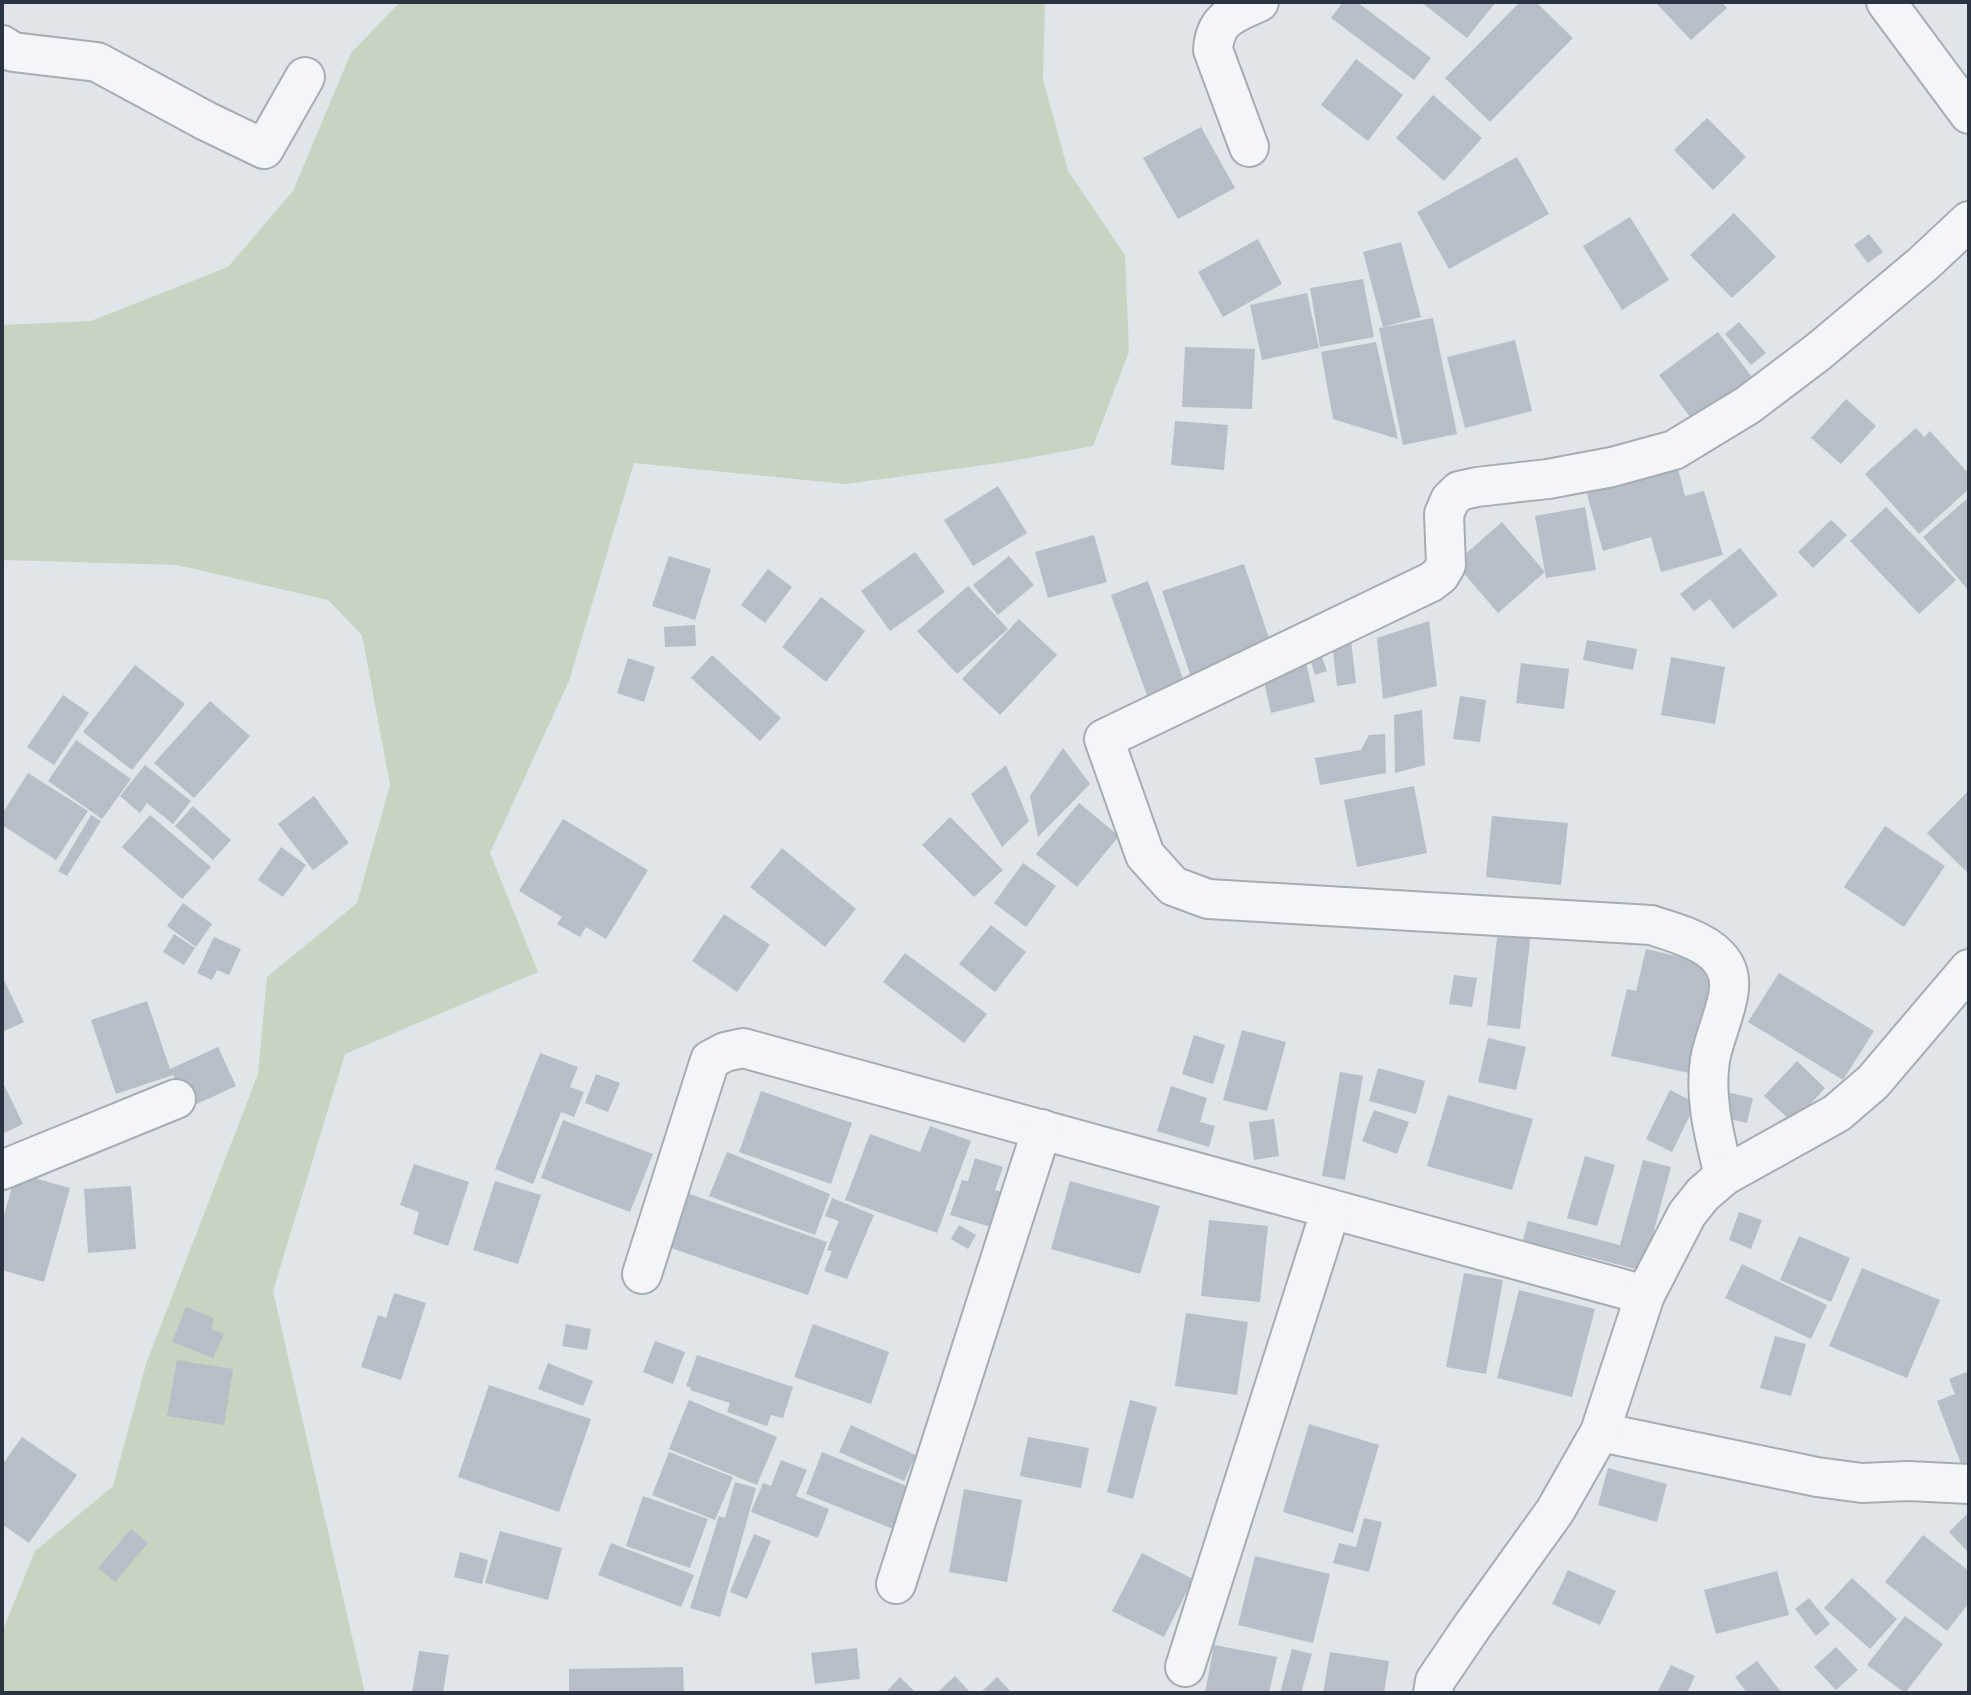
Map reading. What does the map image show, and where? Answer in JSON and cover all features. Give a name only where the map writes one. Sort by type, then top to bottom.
[{"type":"street","points":[[1249,147],[1213,50],[1214,36],[1220,25],[1232,14],[1259,2]]},
{"type":"street","points":[[1886,2],[1969,114]]},
{"type":"street","points":[[2,45],[13,52],[97,62],[264,149],[305,77]]},
{"type":"street","points":[[1724,1176],[1713,1129],[1709,1093],[1710,1060],[1729,988],[1723,961],[1711,949],[1651,925],[1208,899],[1173,886],[1145,855],[1104,739],[1431,582],[1446,565],[1444,514],[1450,500],[1459,491],[1612,467],[1674,450],[1748,405],[1818,352],[1969,221]]},
{"type":"street","points":[[1433,1693],[1435,1681],[1555,1511],[1600,1432],[1645,1295],[1687,1214],[1703,1194],[1724,1176],[1837,1113],[1873,1082],[1969,969]]},
{"type":"street","points":[[642,1274],[710,1060],[743,1048],[1645,1295]]},
{"type":"street","points":[[2,1170],[176,1099]]},
{"type":"street","points":[[896,1584],[1042,1129]]},
{"type":"street","points":[[1185,1667],[1331,1209]]},
{"type":"street","points":[[1600,1432],[1817,1477],[1862,1483],[1908,1481],[1969,1484]]},
{"type":"green space","points":[[400,2],[1045,2],[1043,79],[1068,171],[1125,255],[1129,352],[1093,446],[1006,462],[846,484],[634,463],[569,681],[490,853],[538,972],[345,1054],[273,1291],[365,1693],[2,1693],[2,1632],[35,1551],[113,1486],[146,1364],[258,1074],[267,977],[357,903],[390,785],[362,635],[328,600],[177,565],[2,560],[2,325],[91,321],[228,267],[293,191],[351,53]]},
{"type":"building","points":[[1343,2],[1357,2],[1431,58],[1414,80],[1331,18]]},
{"type":"building","points":[[1421,2],[1496,2],[1467,38]]},
{"type":"building","points":[[1520,2],[1536,2],[1573,38],[1490,122],[1445,78]]},
{"type":"building","points":[[1655,2],[1721,2],[1727,8],[1691,40]]},
{"type":"building","points":[[1356,59],[1403,95],[1368,141],[1321,105]]},
{"type":"building","points":[[1433,95],[1482,138],[1444,181],[1396,138]]},
{"type":"building","points":[[1707,118],[1746,157],[1713,190],[1674,150]]},
{"type":"building","points":[[1201,127],[1235,188],[1178,219],[1143,158]]},
{"type":"building","points":[[1517,157],[1549,214],[1449,269],[1417,212]]},
{"type":"building","points":[[1734,213],[1776,257],[1732,298],[1690,255]]},
{"type":"building","points":[[1630,217],[1669,280],[1622,310],[1583,246]]},
{"type":"building","points":[[1869,234],[1883,252],[1868,263],[1854,245]]},
{"type":"building","points":[[1258,239],[1282,284],[1223,317],[1198,272]]},
{"type":"building","points":[[1401,242],[1421,317],[1383,327],[1363,252]]},
{"type":"building","points":[[1363,279],[1374,337],[1320,347],[1310,288]]},
{"type":"building","points":[[1307,293],[1319,348],[1262,360],[1250,305]]},
{"type":"building","points":[[1433,318],[1457,434],[1403,445],[1379,328]]},
{"type":"building","points":[[1739,322],[1766,353],[1751,365],[1725,334]]},
{"type":"building","points":[[1718,332],[1752,377],[1693,421],[1659,375]]},
{"type":"building","points":[[1515,340],[1532,411],[1465,428],[1447,357]]},
{"type":"building","points":[[1376,342],[1398,439],[1333,419],[1321,352]]},
{"type":"building","points":[[1185,347],[1255,349],[1252,409],[1182,407]]},
{"type":"building","points":[[1846,399],[1876,426],[1841,464],[1811,438]]},
{"type":"building","points":[[1175,421],[1228,425],[1224,470],[1171,465]]},
{"type":"building","points":[[1916,428],[1924,437],[1930,431],[1969,474],[1969,489],[1919,534],[1865,474]]},
{"type":"building","points":[[1677,465],[1685,496],[1704,491],[1723,555],[1661,572],[1651,537],[1603,551],[1586,491]]},
{"type":"building","points":[[998,486],[1027,533],[973,566],[944,520]]},
{"type":"building","points":[[1969,497],[1969,591],[1923,537]]},
{"type":"building","points":[[1585,507],[1596,570],[1546,578],[1535,516]]},
{"type":"building","points":[[1886,507],[1956,580],[1919,614],[1850,541]]},
{"type":"building","points":[[1831,520],[1847,535],[1813,568],[1798,552]]},
{"type":"building","points":[[1502,522],[1545,572],[1498,613],[1455,563]]},
{"type":"building","points":[[1094,535],[1107,582],[1048,598],[1035,552]]},
{"type":"building","points":[[1740,548],[1778,595],[1733,629],[1710,599],[1694,611],[1680,594]]},
{"type":"building","points":[[915,552],[945,592],[890,631],[861,591]]},
{"type":"building","points":[[669,556],[711,569],[695,620],[652,606]]},
{"type":"building","points":[[1009,556],[1034,585],[998,615],[973,585]]},
{"type":"building","points":[[1244,564],[1274,653],[1192,680],[1162,591]]},
{"type":"building","points":[[768,569],[792,587],[765,623],[741,605]]},
{"type":"building","points":[[1148,581],[1186,687],[1149,701],[1111,595]]},
{"type":"building","points":[[968,586],[1008,629],[957,674],[917,631]]},
{"type":"building","points":[[821,597],[865,631],[826,682],[782,647]]},
{"type":"building","points":[[1019,619],[1057,655],[1000,715],[962,679]]},
{"type":"building","points":[[1429,621],[1437,686],[1383,699],[1377,638]]},
{"type":"building","points":[[695,625],[696,646],[665,647],[664,627]]},
{"type":"building","points":[[1351,640],[1356,683],[1337,686],[1332,642]]},
{"type":"building","points":[[1587,640],[1637,649],[1633,670],[1583,660]]},
{"type":"building","points":[[1320,652],[1327,671],[1315,675],[1309,656]]},
{"type":"building","points":[[712,655],[781,718],[760,741],[691,678]]},
{"type":"building","points":[[1671,657],[1725,667],[1715,724],[1661,715]]},
{"type":"building","points":[[628,658],[655,667],[644,702],[617,693]]},
{"type":"building","points":[[1305,658],[1315,702],[1271,713],[1261,667]]},
{"type":"building","points":[[1521,663],[1569,669],[1564,709],[1516,703]]},
{"type":"building","points":[[135,665],[185,704],[132,770],[83,732]]},
{"type":"building","points":[[63,695],[89,713],[54,765],[27,747]]},
{"type":"building","points":[[1460,696],[1486,700],[1480,742],[1453,739]]},
{"type":"building","points":[[210,701],[250,736],[194,798],[154,763]]},
{"type":"building","points":[[1422,710],[1425,765],[1395,773],[1394,715]]},
{"type":"building","points":[[1385,734],[1386,773],[1320,785],[1315,758],[1361,750],[1369,735]]},
{"type":"building","points":[[76,740],[131,779],[102,819],[48,781]]},
{"type":"building","points":[[1063,748],[1090,784],[1038,837],[1030,796]]},
{"type":"building","points":[[145,765],[191,801],[173,824],[147,803],[140,813],[120,796]]},
{"type":"building","points":[[1006,765],[1029,821],[1002,847],[971,794]]},
{"type":"building","points":[[28,773],[88,811],[56,860],[2,825],[2,814]]},
{"type":"building","points":[[1414,786],[1427,853],[1357,867],[1344,800]]},
{"type":"building","points":[[1969,790],[1969,874],[1927,833]]},
{"type":"building","points":[[314,796],[349,843],[313,870],[278,824]]},
{"type":"building","points":[[1079,803],[1119,836],[1077,887],[1036,854]]},
{"type":"building","points":[[193,806],[231,840],[213,860],[175,826]]},
{"type":"building","points":[[91,815],[101,821],[67,876],[58,871]]},
{"type":"building","points":[[150,815],[211,867],[182,899],[122,847]]},
{"type":"building","points":[[1492,816],[1568,823],[1561,885],[1486,877]]},
{"type":"building","points":[[950,817],[1003,870],[974,897],[922,845]]},
{"type":"building","points":[[563,819],[648,870],[606,939],[586,927],[580,937],[557,924],[562,917],[519,891]]},
{"type":"building","points":[[1885,826],[1945,866],[1904,927],[1844,887]]},
{"type":"building","points":[[281,847],[306,865],[283,897],[258,880]]},
{"type":"building","points":[[782,848],[856,909],[825,947],[750,887]]},
{"type":"building","points":[[1023,863],[1056,886],[1026,927],[994,903]]},
{"type":"building","points":[[183,903],[212,924],[196,947],[167,926]]},
{"type":"building","points":[[724,914],[770,945],[737,992],[692,961]]},
{"type":"building","points":[[991,925],[1026,952],[995,992],[959,964]]},
{"type":"building","points":[[1498,929],[1531,932],[1520,1029],[1487,1025]]},
{"type":"building","points":[[174,934],[195,948],[184,965],[163,952]]},
{"type":"building","points":[[214,937],[241,949],[229,975],[217,970],[212,980],[197,973]]},
{"type":"building","points":[[1646,949],[1724,967],[1698,1075],[1611,1056],[1627,989],[1636,991]]},
{"type":"building","points":[[905,953],[987,1014],[964,1043],[883,982]]},
{"type":"building","points":[[1779,973],[1874,1031],[1843,1080],[1748,1022]]},
{"type":"building","points":[[1454,975],[1477,978],[1472,1007],[1449,1004]]},
{"type":"building","points":[[2,976],[24,1022],[2,1032]]},
{"type":"building","points":[[147,1001],[170,1069],[218,1047],[236,1086],[188,1108],[173,1075],[116,1094],[91,1020]]},
{"type":"building","points":[[1242,1030],[1286,1042],[1267,1111],[1223,1100]]},
{"type":"building","points":[[1194,1035],[1225,1045],[1213,1084],[1182,1074]]},
{"type":"building","points":[[1488,1038],[1526,1047],[1516,1090],[1478,1082]]},
{"type":"building","points":[[540,1053],[578,1067],[570,1087],[584,1092],[574,1117],[561,1112],[533,1184],[495,1169]]},
{"type":"building","points":[[1797,1061],[1825,1088],[1793,1123],[1764,1096]]},
{"type":"building","points":[[1378,1068],[1425,1081],[1416,1114],[1369,1101]]},
{"type":"building","points":[[1340,1072],[1363,1076],[1345,1180],[1322,1176]]},
{"type":"building","points":[[596,1074],[620,1083],[608,1112],[585,1103]]},
{"type":"building","points":[[2,1081],[23,1124],[2,1134]]},
{"type":"building","points":[[1171,1086],[1207,1098],[1200,1122],[1215,1126],[1209,1147],[1157,1131]]},
{"type":"building","points":[[1670,1090],[1696,1103],[1672,1152],[1646,1139]]},
{"type":"building","points":[[761,1091],[852,1123],[831,1184],[739,1152]]},
{"type":"building","points":[[1722,1091],[1753,1098],[1747,1123],[1716,1116]]},
{"type":"building","points":[[1448,1095],[1533,1119],[1512,1190],[1427,1166]]},
{"type":"building","points":[[1374,1110],[1409,1122],[1397,1154],[1362,1141]]},
{"type":"building","points":[[1274,1119],[1279,1156],[1254,1160],[1249,1122]]},
{"type":"building","points":[[563,1120],[653,1154],[630,1212],[541,1178]]},
{"type":"building","points":[[930,1126],[971,1141],[937,1233],[845,1200],[870,1134],[920,1152]]},
{"type":"building","points":[[727,1152],[830,1194],[815,1235],[709,1196]]},
{"type":"building","points":[[1585,1156],[1615,1165],[1597,1226],[1567,1218]]},
{"type":"building","points":[[975,1158],[1003,1167],[995,1190],[1010,1194],[998,1229],[950,1215],[962,1180],[968,1181]]},
{"type":"building","points":[[1643,1160],[1671,1167],[1643,1271],[1523,1240],[1528,1221],[1620,1245]]},
{"type":"building","points":[[414,1164],[469,1182],[448,1246],[413,1234],[419,1212],[400,1205]]},
{"type":"building","points":[[16,1173],[70,1188],[44,1282],[2,1270],[2,1222]]},
{"type":"building","points":[[495,1181],[541,1195],[518,1264],[473,1250]]},
{"type":"building","points":[[1070,1181],[1160,1206],[1140,1274],[1051,1249]]},
{"type":"building","points":[[131,1186],[136,1249],[88,1253],[84,1189]]},
{"type":"building","points":[[684,1192],[827,1242],[808,1295],[665,1246]]},
{"type":"building","points":[[832,1198],[874,1215],[847,1279],[824,1271],[832,1251],[827,1250],[839,1221],[825,1216]]},
{"type":"building","points":[[1739,1212],[1762,1220],[1751,1249],[1729,1240]]},
{"type":"building","points":[[1209,1220],[1268,1226],[1260,1302],[1201,1296]]},
{"type":"building","points":[[959,1225],[976,1235],[968,1249],[951,1239]]},
{"type":"building","points":[[1799,1236],[1850,1258],[1831,1302],[1780,1280]]},
{"type":"building","points":[[1742,1264],[1827,1305],[1811,1339],[1725,1298]]},
{"type":"building","points":[[1862,1268],[1940,1300],[1907,1378],[1829,1346]]},
{"type":"building","points":[[1464,1273],[1503,1280],[1486,1374],[1446,1367]]},
{"type":"building","points":[[1519,1290],[1595,1309],[1572,1397],[1497,1378]]},
{"type":"building","points":[[394,1293],[426,1303],[401,1380],[361,1367],[378,1315],[386,1318]]},
{"type":"building","points":[[186,1307],[214,1318],[211,1329],[224,1334],[213,1358],[172,1342]]},
{"type":"building","points":[[1186,1313],[1248,1322],[1237,1395],[1175,1386]]},
{"type":"building","points":[[566,1324],[591,1329],[587,1350],[562,1346]]},
{"type":"building","points":[[813,1324],[889,1352],[871,1404],[794,1377]]},
{"type":"building","points":[[1775,1336],[1806,1344],[1791,1396],[1760,1388]]},
{"type":"building","points":[[655,1341],[685,1352],[673,1384],[643,1372]]},
{"type":"building","points":[[697,1355],[793,1387],[783,1418],[771,1415],[767,1426],[727,1412],[730,1403],[690,1390],[686,1386]]},
{"type":"building","points":[[177,1360],[233,1369],[224,1425],[167,1416]]},
{"type":"building","points":[[548,1363],[593,1381],[583,1406],[538,1389]]},
{"type":"building","points":[[1969,1371],[1969,1472],[1965,1474],[1937,1401],[1955,1394],[1949,1379]]},
{"type":"building","points":[[489,1385],[591,1419],[559,1512],[458,1477]]},
{"type":"building","points":[[689,1400],[777,1437],[757,1485],[669,1449]]},
{"type":"building","points":[[1130,1400],[1157,1407],[1133,1499],[1107,1492]]},
{"type":"building","points":[[1309,1424],[1379,1445],[1353,1533],[1283,1512]]},
{"type":"building","points":[[851,1425],[916,1455],[904,1481],[839,1452]]},
{"type":"building","points":[[22,1437],[77,1475],[29,1543],[2,1524],[2,1465]]},
{"type":"building","points":[[1028,1437],[1089,1448],[1081,1488],[1020,1476]]},
{"type":"building","points":[[669,1452],[733,1477],[715,1520],[652,1495]]},
{"type":"building","points":[[822,1452],[909,1487],[893,1529],[806,1494]]},
{"type":"building","points":[[781,1460],[807,1470],[796,1496],[829,1509],[818,1538],[751,1512],[763,1483],[771,1486]]},
{"type":"building","points":[[1608,1468],[1667,1484],[1657,1522],[1598,1505]]},
{"type":"building","points":[[735,1482],[756,1488],[720,1617],[690,1608],[719,1516],[725,1518]]},
{"type":"building","points":[[964,1489],[1022,1500],[1007,1582],[949,1572]]},
{"type":"building","points":[[643,1496],[708,1519],[690,1568],[626,1546]]},
{"type":"building","points":[[1969,1512],[1969,1553],[1949,1532]]},
{"type":"building","points":[[1364,1518],[1382,1522],[1369,1572],[1333,1563],[1339,1543],[1356,1547]]},
{"type":"building","points":[[131,1529],[148,1543],[115,1582],[98,1568]]},
{"type":"building","points":[[500,1531],[562,1548],[548,1600],[485,1583]]},
{"type":"building","points":[[754,1534],[771,1541],[747,1599],[730,1592]]},
{"type":"building","points":[[1923,1535],[1969,1571],[1969,1603],[1947,1631],[1885,1582]]},
{"type":"building","points":[[611,1543],[694,1575],[681,1607],[598,1575]]},
{"type":"building","points":[[460,1552],[488,1560],[482,1584],[454,1577]]},
{"type":"building","points":[[1142,1553],[1193,1579],[1164,1637],[1112,1611]]},
{"type":"building","points":[[1255,1556],[1330,1574],[1313,1643],[1238,1625]]},
{"type":"building","points":[[1568,1570],[1616,1591],[1600,1625],[1552,1604]]},
{"type":"building","points":[[1777,1571],[1789,1615],[1716,1634],[1704,1590]]},
{"type":"building","points":[[1852,1578],[1897,1619],[1870,1649],[1824,1608]]},
{"type":"building","points":[[1809,1598],[1830,1624],[1816,1636],[1795,1609]]},
{"type":"building","points":[[1905,1616],[1943,1644],[1905,1693],[1867,1665]]},
{"type":"building","points":[[1214,1645],[1277,1657],[1269,1693],[1205,1693]]},
{"type":"building","points":[[1836,1647],[1858,1670],[1836,1690],[1814,1667]]},
{"type":"building","points":[[857,1648],[860,1679],[815,1684],[811,1653]]},
{"type":"building","points":[[1292,1649],[1312,1654],[1301,1693],[1280,1693]]},
{"type":"building","points":[[419,1651],[449,1655],[443,1693],[412,1693]]},
{"type":"building","points":[[1330,1652],[1389,1661],[1384,1693],[1323,1693]]},
{"type":"building","points":[[1757,1661],[1782,1693],[1747,1693],[1735,1677]]},
{"type":"building","points":[[1671,1665],[1695,1676],[1687,1693],[1657,1693]]},
{"type":"building","points":[[683,1667],[684,1693],[569,1693],[569,1669]]},
{"type":"building","points":[[955,1676],[971,1693],[937,1693]]},
{"type":"building","points":[[900,1677],[916,1693],[885,1693]]},
{"type":"building","points":[[997,1677],[1012,1693],[980,1693]]}]
